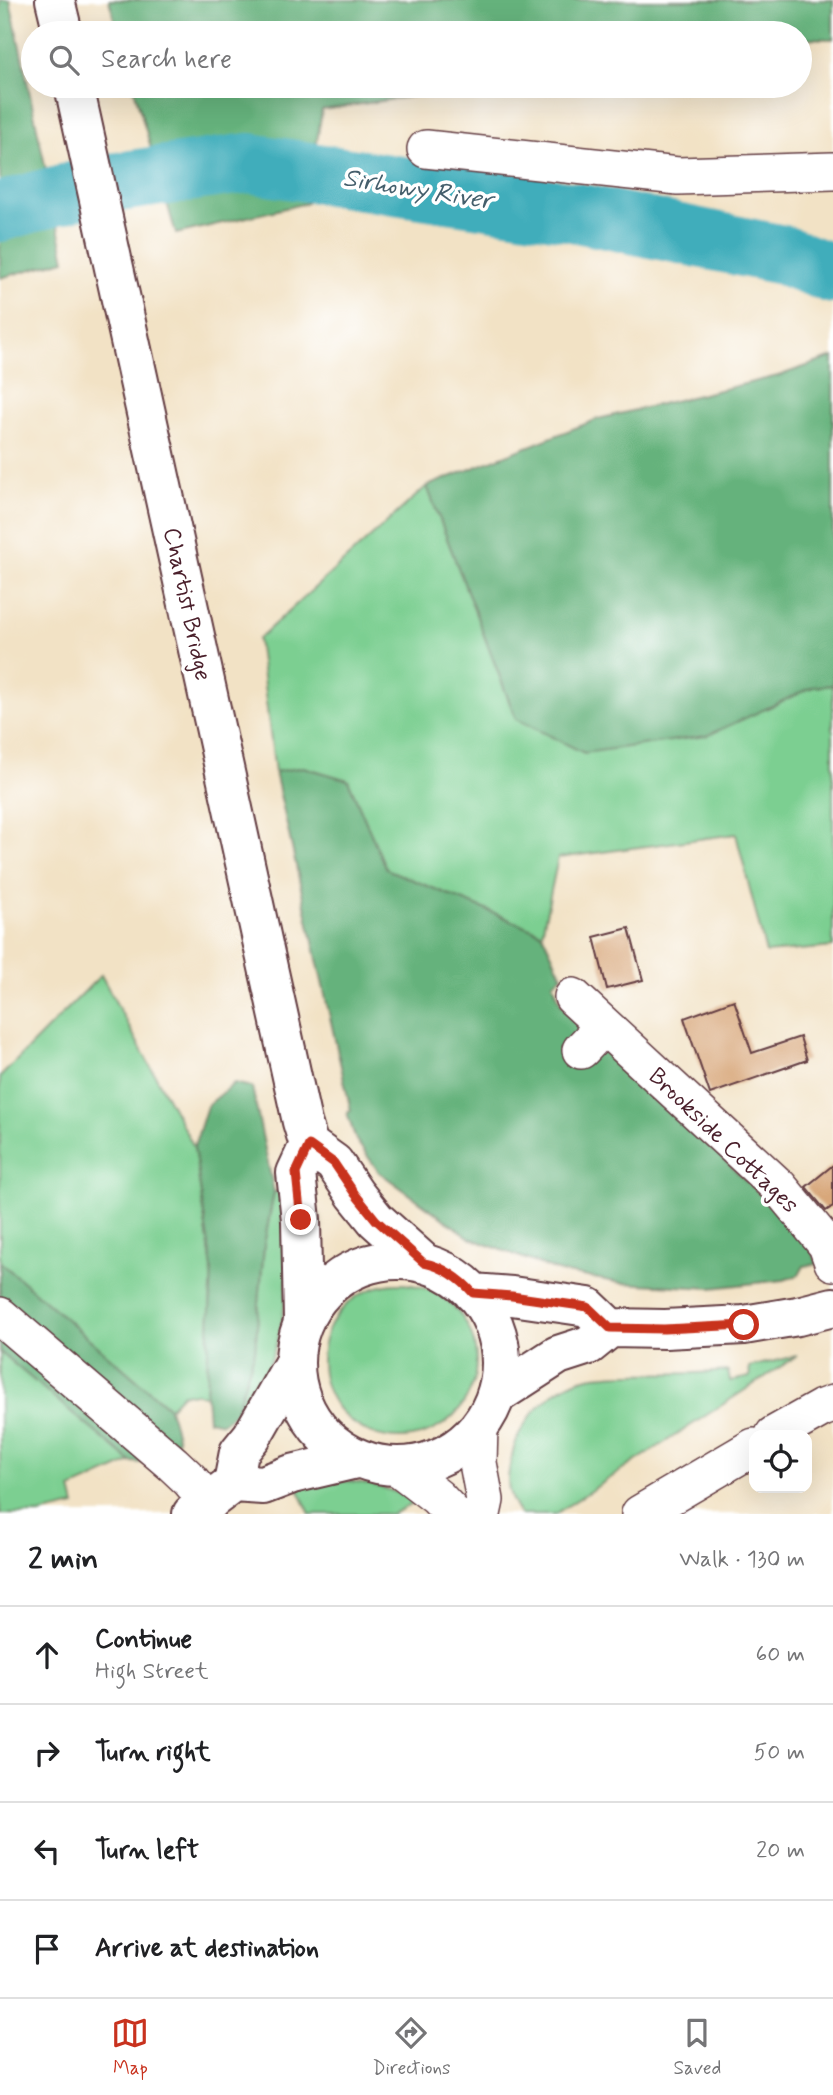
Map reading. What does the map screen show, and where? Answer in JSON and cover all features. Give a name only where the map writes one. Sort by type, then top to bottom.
[{"type":"main road","points":[[55,0],[60,21]]},
{"type":"main road","name":"Chartist Bridge","points":[[77,98],[306,1134]]},
{"type":"main road","points":[[306,1134],[334,1163],[376,1220],[424,1263]]},
{"type":"main road","points":[[303,1320],[301,1220],[296,1173],[306,1134]]},
{"type":"main road","points":[[488,1411],[502,1377],[500,1341],[487,1309],[463,1282],[431,1264],[390,1259],[354,1268],[324,1289],[310,1303],[294,1355],[298,1391],[314,1424],[326,1438],[356,1459],[391,1468],[428,1461],[460,1446],[488,1411],[558,1355],[590,1345],[610,1328],[664,1329],[744,1325],[833,1307]]},
{"type":"main road","points":[[473,1293],[588,1307],[610,1328]]},
{"type":"main road","points":[[211,1500],[239,1452],[253,1436],[295,1361]]},
{"type":"main road","points":[[211,1500],[292,1474],[356,1459]]},
{"type":"street","points":[[425,149],[678,176],[833,171]]},
{"type":"street","name":"Brookside Cottages","points":[[573,997],[593,1038],[779,1187],[827,1245],[833,1262]]},
{"type":"street","points":[[0,1316],[211,1500]]},
{"type":"street","points":[[783,1430],[833,1404]]},
{"type":"street","points":[[482,1514],[485,1500],[478,1463],[488,1411]]},
{"type":"street","points":[[640,1514],[685,1503],[749,1451]]},
{"type":"street","points":[[398,1467],[453,1514]]},
{"type":"green space","points":[[0,0],[10,0],[21,52],[21,98],[31,98],[65,260],[0,278]]},
{"type":"green space","points":[[109,0],[833,0],[833,39],[812,38],[812,21],[115,21]]},
{"type":"green space","points":[[136,98],[402,98],[322,110],[307,203],[176,234]]},
{"type":"green space","points":[[833,357],[833,685],[813,687],[706,736],[584,753],[516,719],[427,486],[598,419],[778,376]]},
{"type":"green space","points":[[427,486],[516,719],[706,736],[813,687],[833,685],[833,947],[766,953],[736,834],[558,858],[542,933],[386,869],[348,780],[304,767],[275,772],[258,639]]},
{"type":"green space","points":[[303,767],[348,780],[386,869],[542,933],[562,976],[553,983],[561,1004],[805,1237],[818,1264],[804,1266],[799,1275],[784,1280],[711,1288],[621,1283],[560,1272],[470,1238],[379,1172],[356,1140],[347,1113],[351,1111],[275,772]]},
{"type":"green space","points":[[101,975],[194,1147],[212,1268],[206,1395],[183,1393],[169,1408],[0,1262],[0,1077]]},
{"type":"green space","points":[[234,1083],[252,1087],[274,1192],[264,1245],[255,1351],[235,1413],[222,1423],[208,1420],[206,1395],[212,1268],[194,1147],[207,1106]]},
{"type":"green space","points":[[285,1191],[287,1276],[282,1319],[268,1366],[241,1418],[235,1413],[255,1351],[264,1245],[274,1192]]},
{"type":"green space","points":[[0,1262],[169,1408],[178,1439],[156,1464],[131,1462],[0,1352]]},
{"type":"green space","points":[[399,1284],[429,1290],[454,1306],[470,1331],[476,1361],[470,1391],[454,1416],[429,1432],[399,1438],[369,1432],[344,1416],[328,1391],[322,1361],[328,1331],[344,1306],[369,1290]]},
{"type":"green space","points":[[0,1352],[131,1462],[71,1489],[75,1506],[39,1514],[0,1514]]},
{"type":"green space","points":[[797,1356],[555,1514],[520,1514],[515,1506],[509,1490],[508,1474],[519,1436],[534,1412],[568,1385],[594,1376],[728,1371],[730,1381],[750,1377],[749,1367]]},
{"type":"green space","points":[[351,1481],[385,1488],[417,1502],[392,1514],[310,1514],[297,1487]]},
{"type":"building","points":[[629,928],[643,980],[607,989],[594,937]]},
{"type":"building","points":[[734,1000],[752,1053],[800,1037],[807,1060],[710,1094],[684,1018]]},
{"type":"building","points":[[833,1165],[833,1206],[826,1211],[806,1187]]},
{"type":"waterway","name":"Sirhowy River","points":[[0,212],[90,186],[249,163],[568,211],[783,255],[833,274]]},
{"type":"route","points":[[301,1220],[296,1173],[309,1145],[334,1163],[376,1220],[424,1263],[431,1264],[463,1282],[473,1293],[588,1307],[610,1328],[664,1329],[744,1325]]}]
